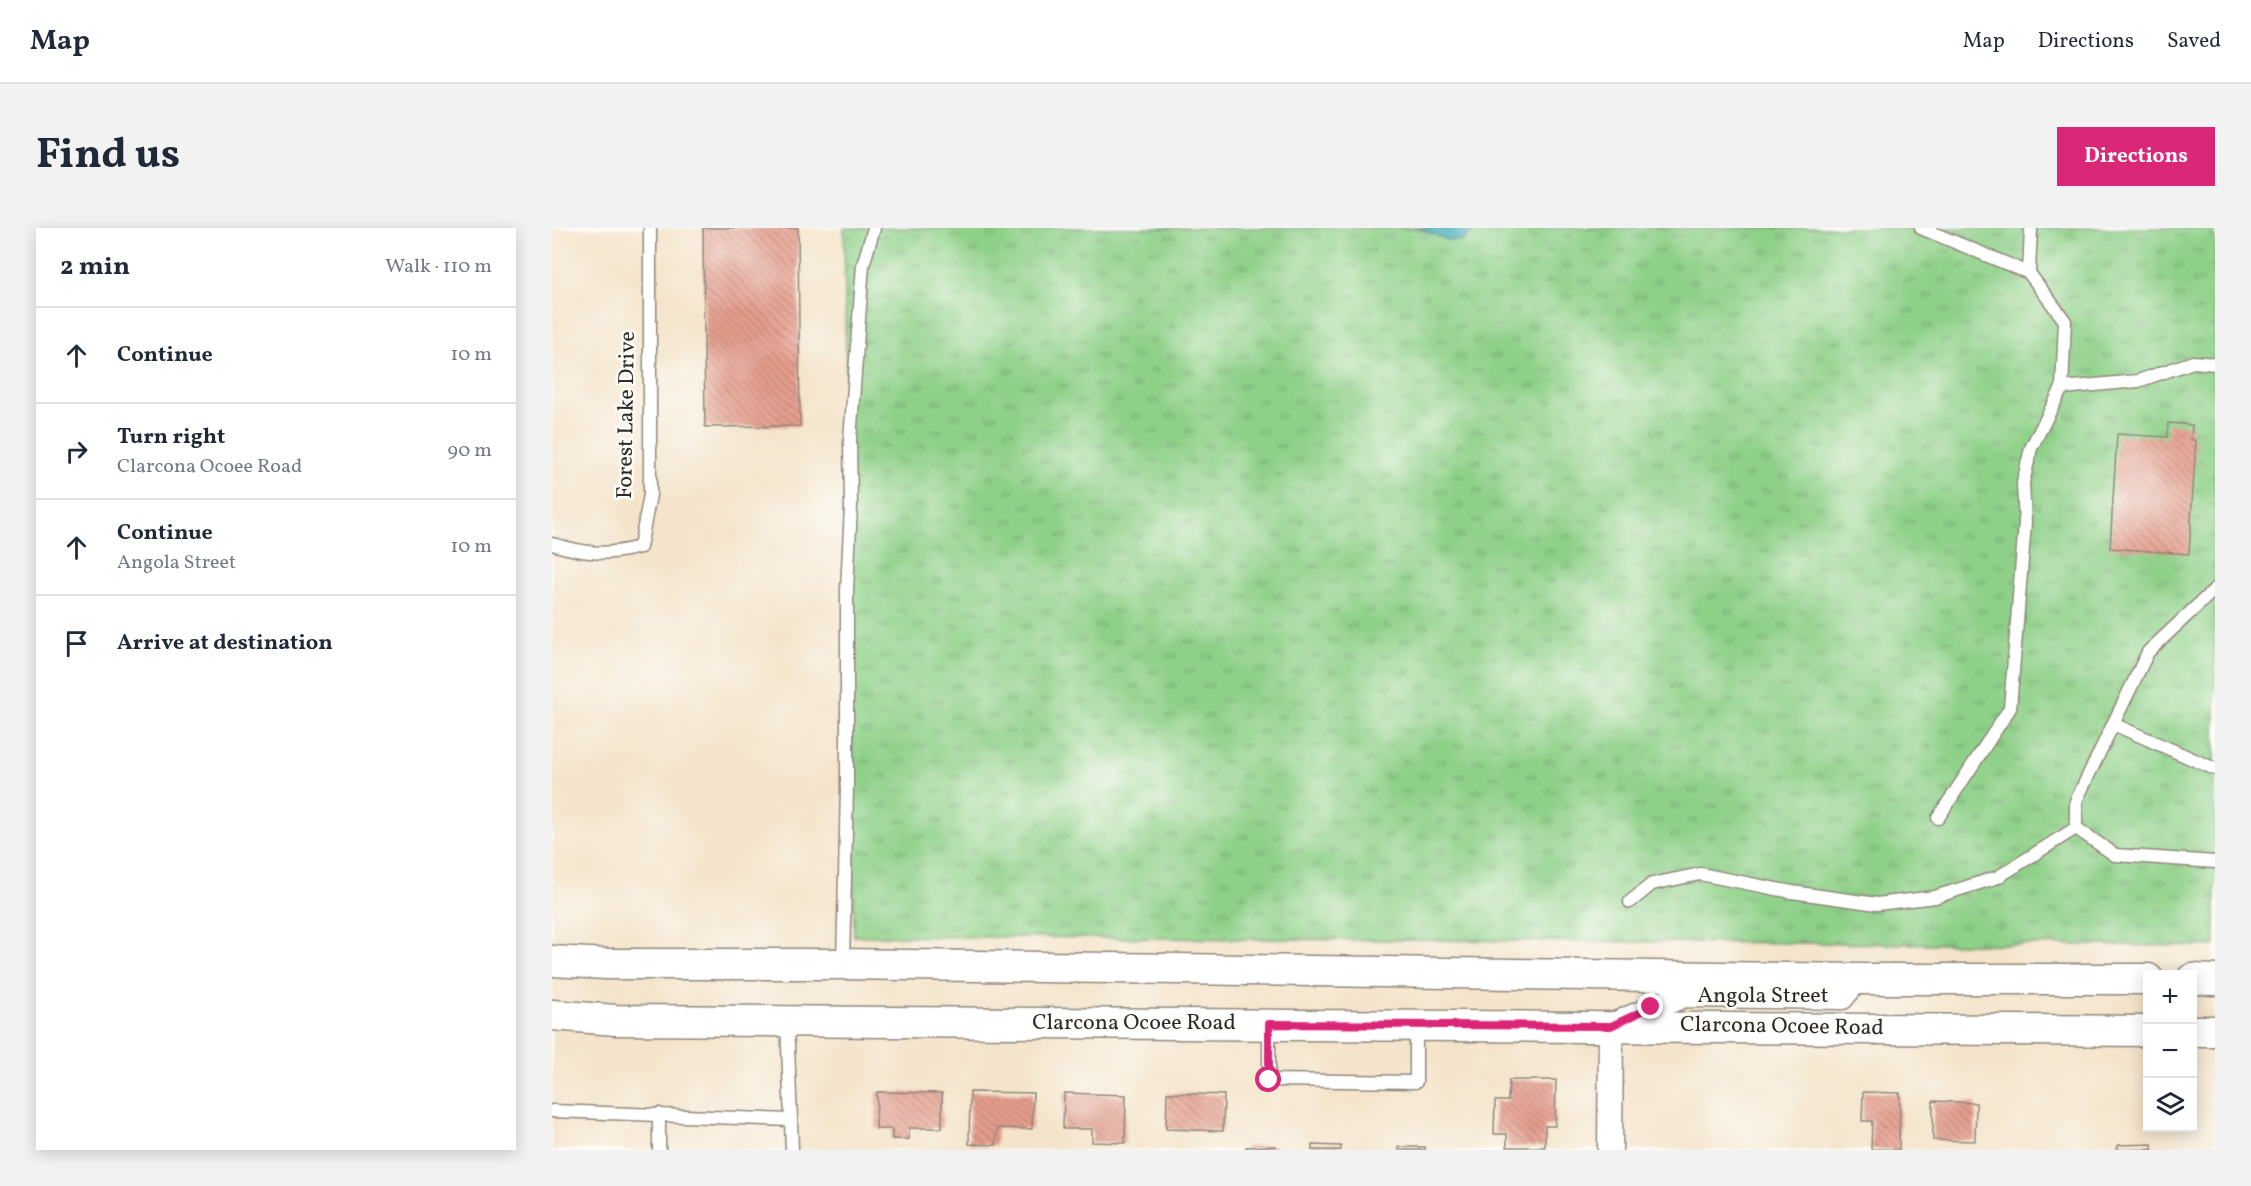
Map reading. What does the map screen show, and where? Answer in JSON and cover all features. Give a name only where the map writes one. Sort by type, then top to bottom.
[{"type":"street","points":[[552,960],[607,964],[843,964],[1857,979],[2143,979]]},
{"type":"street","name":"Angola Street","points":[[1611,1026],[1684,995],[1842,996],[1857,979]]},
{"type":"street","points":[[2197,980],[2215,980]]},
{"type":"street","name":"Clarcona Ocoee Road","points":[[552,1015],[616,1020],[787,1022],[1416,1024],[2143,1031]]},
{"type":"street","points":[[1610,1150],[1611,1026]]},
{"type":"street","points":[[2197,1031],[2215,1031]]},
{"type":"lane","name":"Forest Lake Drive","points":[[552,544],[586,554],[613,554],[640,547],[650,495],[650,228]]},
{"type":"lane","points":[[843,964],[848,785],[847,590],[851,506],[850,440],[863,264],[874,228]]},
{"type":"lane","points":[[1921,228],[2029,273],[2065,321],[2062,388],[2031,448],[2023,483],[2025,523],[2010,708],[1938,818]]},
{"type":"lane","points":[[2029,273],[2031,228]]},
{"type":"lane","points":[[2062,388],[2138,381],[2193,362],[2215,364]]},
{"type":"lane","points":[[2076,828],[2076,801],[2148,652],[2215,589]]},
{"type":"lane","points":[[2113,724],[2215,769]]},
{"type":"lane","points":[[2076,828],[2115,855],[2215,862]]},
{"type":"lane","points":[[1630,902],[1652,884],[1700,874],[1792,892],[1877,904],[1935,897],[1998,877],[2076,828]]},
{"type":"lane","points":[[787,1022],[792,1150]]},
{"type":"lane","points":[[1269,1024],[1269,1080],[1416,1082],[1416,1024]]},
{"type":"lane","points":[[552,1110],[791,1120]]},
{"type":"lane","points":[[659,1113],[659,1150]]},
{"type":"green space","points":[[844,228],[2215,228],[2215,946],[854,936]]},
{"type":"water","points":[[1417,228],[1477,228],[1462,241],[1448,240]]},
{"type":"building","points":[[703,228],[798,228],[800,426],[705,427]]},
{"type":"building","points":[[2168,423],[2192,425],[2191,440],[2196,440],[2189,554],[2110,548],[2117,434],[2167,437]]},
{"type":"building","points":[[1509,1080],[1556,1080],[1555,1126],[1545,1126],[1545,1147],[1507,1147],[1507,1134],[1494,1134],[1495,1101],[1508,1101]]},
{"type":"building","points":[[877,1092],[942,1093],[942,1128],[909,1128],[909,1139],[892,1139],[892,1129],[876,1129]]},
{"type":"building","points":[[970,1092],[1033,1093],[1032,1129],[997,1128],[996,1145],[969,1144]]},
{"type":"building","points":[[1863,1092],[1900,1093],[1899,1150],[1871,1149],[1872,1121],[1862,1121]]},
{"type":"building","points":[[1064,1093],[1126,1095],[1125,1143],[1092,1142],[1092,1129],[1063,1129]]},
{"type":"building","points":[[1167,1093],[1224,1095],[1223,1131],[1166,1129]]},
{"type":"building","points":[[1933,1101],[1976,1103],[1975,1141],[1933,1140]]},
{"type":"building","points":[[2152,1144],[2152,1150],[2117,1150],[2117,1145]]},
{"type":"building","points":[[1312,1145],[1341,1146],[1341,1150],[1312,1150]]},
{"type":"building","points":[[1276,1146],[1276,1150],[1246,1150],[1246,1147]]},
{"type":"building","points":[[1399,1147],[1425,1147],[1425,1150],[1399,1150]]},
{"type":"route","points":[[1269,1080],[1269,1024],[1611,1026],[1651,1007]]}]
